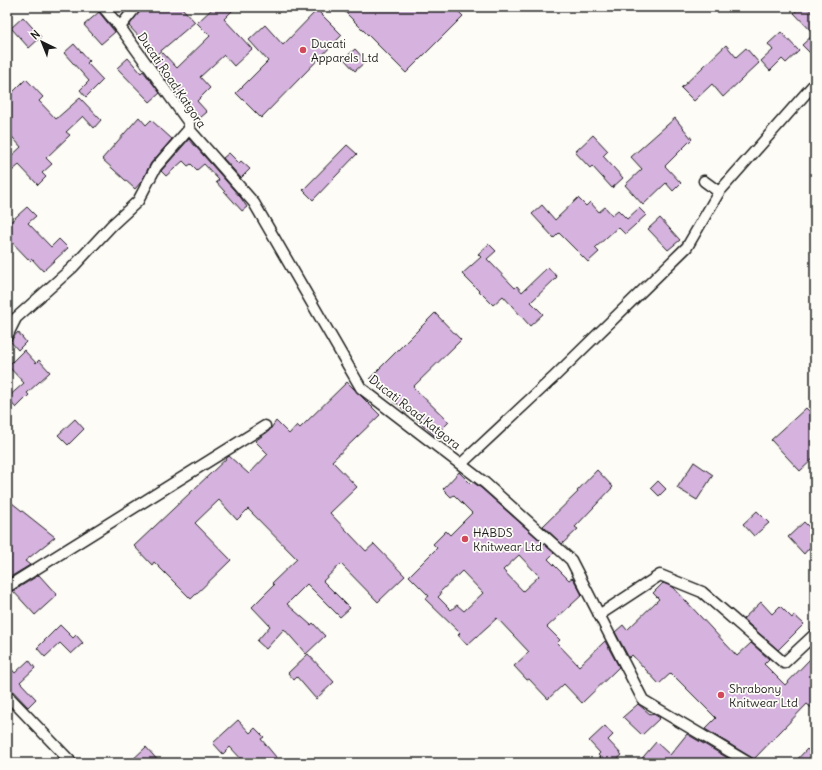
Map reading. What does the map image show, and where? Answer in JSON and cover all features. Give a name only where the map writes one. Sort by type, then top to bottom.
[{"type":"street","name":"Ducati Road,Katgora","points":[[103,7],[120,27],[189,123],[189,129],[254,203],[361,388],[485,483],[571,560],[643,700],[749,763]]},
{"type":"street","points":[[120,27],[136,7]]},
{"type":"street","points":[[461,464],[554,377],[687,247],[719,192],[815,83]]},
{"type":"street","points":[[7,336],[16,318],[72,268],[112,225],[138,201],[156,167],[189,129]]},
{"type":"street","points":[[704,181],[719,192]]},
{"type":"street","points":[[7,587],[265,426]]},
{"type":"street","points":[[599,615],[660,575],[702,592],[784,663],[815,634]]},
{"type":"street","points":[[7,695],[72,763]]},
{"type":"building","points":[[142,7],[181,7],[195,22],[156,55],[129,26]]},
{"type":"building","points":[[214,7],[236,7],[224,19],[252,49],[234,66],[224,55],[200,77],[210,88],[197,101],[207,112],[200,118],[182,99],[184,96],[171,82],[169,84],[153,62],[163,53],[177,68],[210,36],[197,23]]},
{"type":"building","points":[[340,7],[454,7],[463,16],[406,73]]},
{"type":"building","points":[[800,7],[807,7],[815,16],[815,48],[810,53],[802,45],[814,34],[794,13]]},
{"type":"building","name":"Ducati Apparels Ltd","points":[[317,10],[342,35],[261,118],[236,93],[268,61],[249,40],[265,25],[283,45]]},
{"type":"building","points":[[99,12],[115,32],[101,44],[84,25]]},
{"type":"building","points":[[23,17],[41,37],[29,48],[11,28]]},
{"type":"building","points":[[781,32],[799,51],[786,63],[782,59],[770,71],[761,61],[773,50],[768,44]]},
{"type":"building","points":[[74,44],[89,61],[87,63],[103,80],[86,97],[80,90],[89,81],[64,53]]},
{"type":"building","points":[[726,45],[736,57],[746,48],[759,63],[723,97],[712,84],[694,101],[681,88]]},
{"type":"building","points":[[355,49],[366,61],[355,71],[344,59]]},
{"type":"building","points":[[128,58],[141,73],[143,71],[160,93],[150,102],[117,68]]},
{"type":"building","points":[[26,79],[43,97],[39,101],[56,119],[80,98],[101,120],[94,128],[83,116],[66,132],[70,135],[46,158],[52,164],[42,173],[46,177],[38,185],[19,165],[12,171],[7,166],[7,160],[21,147],[7,131],[7,98]]},
{"type":"building","points":[[139,117],[146,125],[151,120],[172,139],[151,163],[141,182],[135,189],[102,159]]},
{"type":"building","points":[[675,118],[692,139],[665,166],[681,183],[673,191],[666,183],[643,205],[625,185],[642,169],[631,157]]},
{"type":"building","points":[[593,135],[608,151],[603,156],[623,178],[612,188],[592,166],[590,168],[575,152]]},
{"type":"building","points":[[189,139],[241,198],[247,207],[242,211],[216,182],[219,180],[204,164],[197,170],[191,164],[188,166],[183,161],[166,176],[161,171]]},
{"type":"building","points":[[347,145],[357,154],[313,200],[303,190]]},
{"type":"building","points":[[229,153],[239,163],[241,161],[250,169],[241,178],[223,158]]},
{"type":"building","points":[[578,198],[586,206],[590,202],[599,212],[605,207],[612,215],[618,210],[627,219],[639,208],[646,215],[625,234],[618,227],[595,248],[599,252],[588,262],[559,233],[554,238],[532,214],[542,205],[555,220]]},
{"type":"building","points":[[27,207],[36,216],[28,223],[51,247],[59,239],[68,248],[43,271],[32,259],[30,261],[7,237],[7,225]]},
{"type":"building","points":[[660,218],[680,240],[668,250],[648,229]]},
{"type":"building","points":[[489,244],[496,251],[487,259],[515,288],[517,286],[522,292],[548,267],[557,277],[531,302],[543,314],[530,326],[503,296],[493,305],[462,274],[481,257],[478,254]]},
{"type":"building","points":[[435,313],[461,340],[413,387],[449,422],[435,436],[409,412],[407,414],[370,378]]},
{"type":"building","points":[[18,332],[26,342],[18,350],[10,341]]},
{"type":"building","points":[[24,350],[36,363],[39,360],[50,372],[27,393],[29,395],[16,408],[7,398],[24,383],[8,366]]},
{"type":"building","points":[[347,382],[380,415],[332,461],[357,487],[330,513],[366,551],[374,544],[405,576],[378,602],[341,564],[323,581],[350,608],[340,617],[307,584],[287,604],[311,625],[313,623],[325,636],[306,654],[284,629],[266,649],[257,641],[270,626],[252,607],[274,585],[272,583],[297,559],[248,509],[237,520],[219,500],[195,523],[231,560],[191,599],[154,562],[152,565],[134,546],[229,456],[249,474],[268,454],[255,441],[269,431],[276,421],[289,434],[297,425],[300,428]]},
{"type":"building","points":[[806,408],[815,417],[815,457],[800,471],[771,440]]},
{"type":"building","points":[[75,419],[84,429],[68,445],[58,435]]},
{"type":"building","points":[[694,462],[713,475],[697,500],[677,488]]},
{"type":"building","points":[[597,470],[613,487],[575,527],[578,529],[562,544],[543,526],[578,492],[577,491]]},
{"type":"building","points":[[459,472],[471,484],[473,482],[481,488],[554,553],[548,559],[569,580],[572,578],[574,580],[582,595],[547,627],[560,640],[557,643],[579,666],[605,641],[619,667],[582,703],[564,684],[548,699],[529,679],[527,680],[514,666],[529,652],[497,618],[467,645],[458,635],[460,633],[425,599],[429,596],[409,576],[437,548],[433,544],[446,531],[450,535],[472,513],[454,495],[451,497],[443,489]],"holes":[[[519,555],[539,576],[523,591],[503,570]],[[462,571],[483,593],[464,611],[457,605],[451,610],[438,597],[441,594],[440,592]]]},
{"type":"building","points":[[658,481],[666,489],[659,496],[651,488]]},
{"type":"building","points":[[7,499],[55,537],[25,561],[30,565],[7,579]]},
{"type":"building","points":[[757,511],[769,523],[754,536],[743,524]]},
{"type":"building","points":[[804,522],[815,533],[815,554],[809,548],[804,554],[788,537]]},
{"type":"building","points":[[39,575],[57,595],[35,615],[13,591]]},
{"type":"building","points":[[663,583],[673,587],[737,656],[751,643],[769,659],[764,664],[785,685],[810,659],[815,664],[815,711],[807,704],[754,759],[705,729],[716,718],[671,673],[659,684],[632,655],[629,658],[615,632],[623,625],[627,630],[659,599],[653,593]]},
{"type":"building","points":[[761,602],[772,614],[780,606],[792,618],[794,615],[804,624],[778,650],[743,619]]},
{"type":"building","points":[[60,625],[73,638],[76,635],[83,643],[71,654],[60,643],[45,657],[37,648]]},
{"type":"building","points":[[308,654],[334,682],[316,699],[297,677],[294,680],[288,673]]},
{"type":"building","points":[[29,660],[35,668],[20,682],[36,699],[28,707],[7,685],[7,664],[15,673]]},
{"type":"building","points":[[638,704],[650,714],[652,713],[660,718],[642,735],[623,717]]},
{"type":"building","points":[[238,720],[250,733],[255,728],[264,737],[261,739],[281,763],[245,763],[230,747],[223,754],[213,743]]},
{"type":"building","points":[[605,726],[613,735],[608,740],[622,755],[613,763],[606,763],[598,755],[600,753],[589,741]]},
{"type":"building","points":[[687,734],[736,763],[638,763],[656,742],[670,755]]},
{"type":"building","points":[[146,747],[160,763],[129,763]]},
{"type":"building","points":[[807,749],[815,757],[815,763],[794,763]]},
{"type":"place","name":"Ducati Apparels Ltd","points":[[303,50]]},
{"type":"place","name":"HABDS Knitwear Ltd","points":[[465,539]]},
{"type":"place","name":"Shrabony Knitwear Ltd","points":[[721,695]]}]
